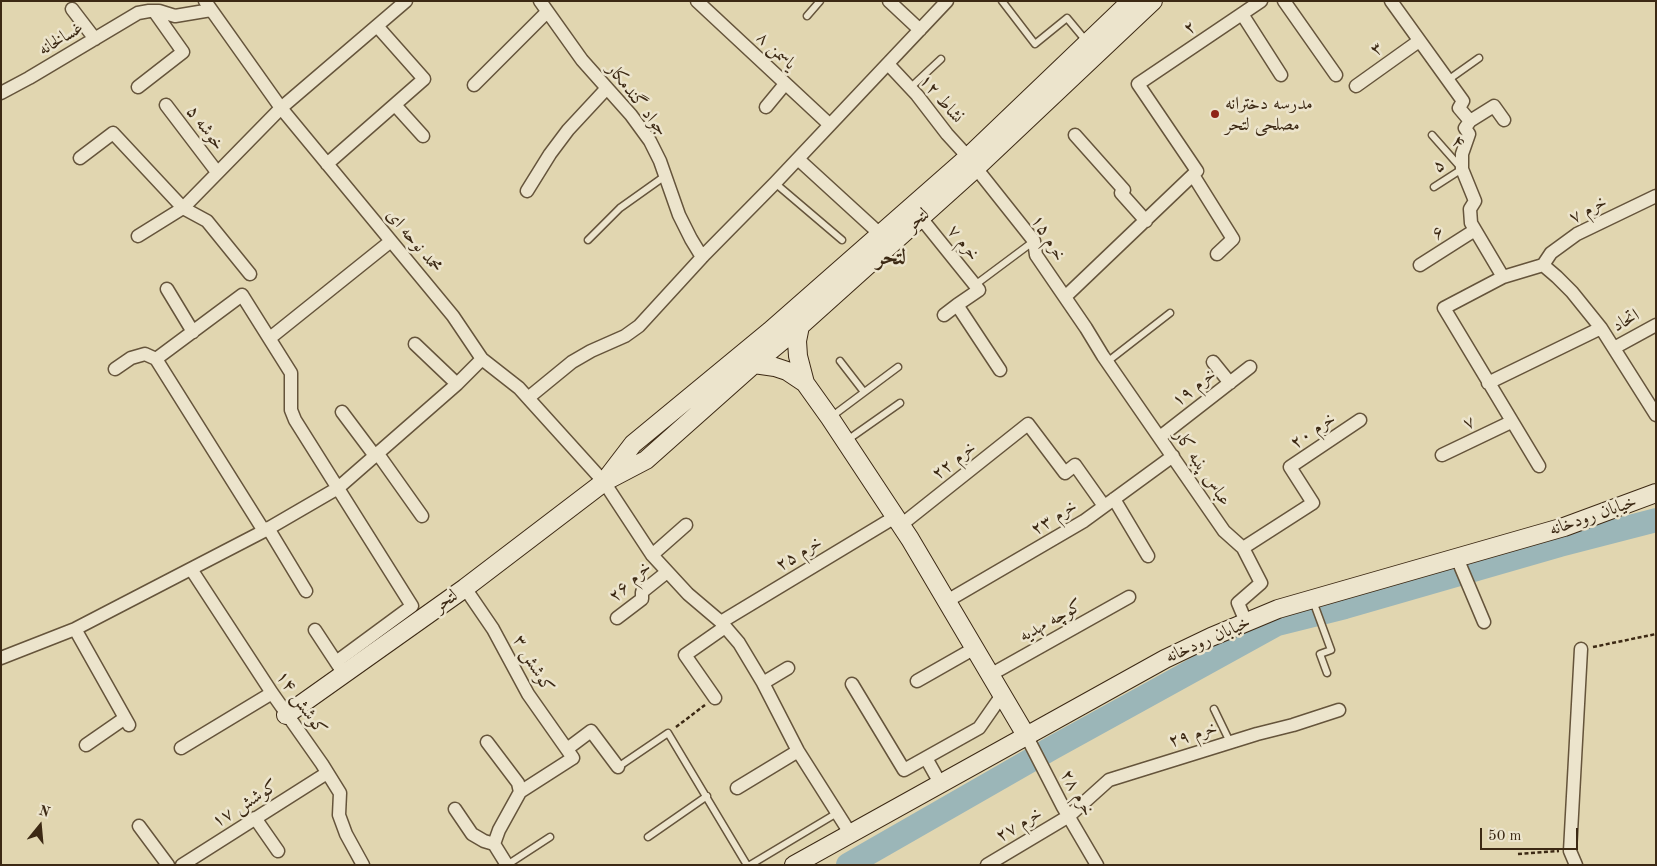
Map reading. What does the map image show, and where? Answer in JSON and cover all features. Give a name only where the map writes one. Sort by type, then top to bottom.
[{"type":"street","points":[[138,236],[183,208],[216,172],[281,108],[406,1]]},
{"type":"street","name":"یاسمن ۸","points":[[697,1],[830,125]]},
{"type":"street","points":[[889,1],[920,30]]},
{"type":"street","points":[[528,398],[572,362],[591,351],[625,336],[639,326],[702,257],[775,183],[947,1]]},
{"type":"street","name":"لتحر","points":[[286,715],[340,668],[465,588],[604,482],[646,460],[921,218],[972,162],[1131,1]]},
{"type":"street","name":"لتحر","points":[[604,482],[633,444],[770,331],[880,234],[972,162],[1153,1]]},
{"type":"street","name":"۲","points":[[1193,175],[1197,171],[1138,84],[1261,1]]},
{"type":"street","points":[[1284,1],[1336,75]]},
{"type":"street","points":[[1391,1],[1463,101],[1459,108],[1470,121]]},
{"type":"street","points":[[155,8],[175,16],[208,6]]},
{"type":"street","name":"محمد نوحه ای","points":[[208,6],[281,108],[453,316],[482,359],[519,388],[604,482],[652,555],[688,594],[723,624],[739,643],[764,683],[798,751],[850,833]]},
{"type":"street","points":[[474,85],[544,7]]},
{"type":"street","name":"جواد گندمکار","points":[[544,7],[582,60],[631,115],[650,141],[660,161],[680,215],[702,257]]},
{"type":"street","points":[[138,87],[183,52],[155,8]]},
{"type":"street","name":"غسالخانه","points":[[1,93],[138,13],[155,8]]},
{"type":"street","points":[[72,9],[95,39]]},
{"type":"street","points":[[1242,14],[1280,75]]},
{"type":"street","points":[[327,164],[424,79],[377,26]]},
{"type":"street","name":"۳","points":[[1356,86],[1419,41]]},
{"type":"street","name":"نشاط ۱۲","points":[[888,64],[972,162]]},
{"type":"street","points":[[766,107],[785,84]]},
{"type":"street","points":[[527,191],[550,154],[568,130],[607,88]]},
{"type":"street","name":"خوشه ۵","points":[[166,104],[216,172]]},
{"type":"street","points":[[395,105],[423,136]]},
{"type":"street","points":[[1503,277],[1470,223],[1470,209],[1475,201],[1462,169],[1462,154],[1469,134],[1465,128],[1470,121],[1494,106],[1504,120]]},
{"type":"street","points":[[80,158],[113,133],[183,208],[207,222],[250,274]]},
{"type":"street","points":[[1075,135],[1124,190],[1122,193],[1146,221]]},
{"type":"street","points":[[798,158],[880,234]]},
{"type":"street","name":"خرم ۱۵","points":[[972,162],[1034,241],[1036,255],[1086,328]]},
{"type":"street","points":[[1065,297],[1193,175],[1233,239],[1217,254]]},
{"type":"street","name":"خرم ۷","points":[[1543,265],[1551,253],[1577,234],[1656,196]]},
{"type":"street","name":"خرم ۷","points":[[921,218],[977,287]]},
{"type":"street","name":"۶","points":[[1420,265],[1474,230]]},
{"type":"street","points":[[270,338],[391,241]]},
{"type":"street","points":[[1539,466],[1444,308],[1503,277],[1543,265],[1572,292],[1601,328],[1656,415]]},
{"type":"street","points":[[944,315],[977,287]]},
{"type":"street","points":[[167,290],[193,332]]},
{"type":"street","points":[[156,359],[242,295],[291,373],[291,410],[295,420],[412,606],[340,668],[315,630]]},
{"type":"street","points":[[957,305],[1000,370]]},
{"type":"street","name":"اتحاد","points":[[1614,348],[1656,325]]},
{"type":"street","points":[[800,326],[797,341],[798,356],[805,383],[846,441],[898,521],[1027,737]]},
{"type":"street","name":"عباس پنبه کار","points":[[1086,328],[1107,362],[1224,531],[1243,548],[1261,583],[1238,603],[1246,622]]},
{"type":"street","points":[[1488,384],[1601,328]]},
{"type":"street","points":[[415,344],[457,384]]},
{"type":"street","points":[[115,369],[131,358],[145,354],[156,359],[306,591]]},
{"type":"street","points":[[1,658],[75,630],[266,529],[338,488],[457,384],[482,359]]},
{"type":"street","points":[[1213,362],[1230,383]]},
{"type":"street","points":[[754,364],[775,366],[805,383]]},
{"type":"street","name":"خرم ۱۹","points":[[1160,437],[1250,367]]},
{"type":"street","points":[[342,412],[422,516]]},
{"type":"street","name":"خرم ۲۰","points":[[1243,548],[1313,503],[1290,468],[1360,420]]},
{"type":"street","name":"۷","points":[[1442,455],[1511,422]]},
{"type":"street","name":"خرم ۲۲","points":[[898,521],[1028,424],[1065,473],[1075,466],[1109,503]]},
{"type":"street","name":"خرم ۲۳","points":[[947,602],[1084,521],[1173,456]]},
{"type":"street","name":"خیابان رودخانه","points":[[794,865],[1165,659],[1246,622],[1278,609],[1564,527],[1656,493]]},
{"type":"street","points":[[1109,503],[1148,556]]},
{"type":"street","name":"خرم ۲۵","points":[[715,698],[685,655],[723,624],[898,521]]},
{"type":"street","points":[[652,555],[686,525]]},
{"type":"street","points":[[1458,558],[1484,622]]},
{"type":"street","name":"کوشش ۱۴","points":[[191,569],[286,715],[340,793],[338,815],[363,865]]},
{"type":"street","name":"خرم ۲۶","points":[[617,618],[642,599],[642,592],[667,572]]},
{"type":"street","name":"کوشش ۳","points":[[465,588],[493,629],[528,694],[570,753]]},
{"type":"street","name":"کوچه مهدیه","points":[[990,675],[1130,597]]},
{"type":"street","points":[[75,630],[127,722],[86,745]]},
{"type":"street","points":[[917,681],[975,648]]},
{"type":"street","points":[[1576,865],[1570,850],[1581,649]]},
{"type":"street","points":[[764,683],[788,668]]},
{"type":"street","points":[[852,684],[904,770],[979,728],[1002,695]]},
{"type":"street","points":[[181,748],[272,693]]},
{"type":"street","name":"خرم ۲۹","points":[[1069,816],[1108,780],[1339,710]]},
{"type":"street","points":[[494,844],[499,830],[520,792],[570,753],[591,731],[618,767]]},
{"type":"street","name":"خرم ۲۸","points":[[1027,737],[1097,865]]},
{"type":"street","points":[[487,742],[518,784],[520,792]]},
{"type":"street","points":[[737,788],[798,751]]},
{"type":"street","points":[[926,758],[940,783]]},
{"type":"street","name":"کوشش ۱۷","points":[[182,865],[327,773]]},
{"type":"street","points":[[455,809],[472,834],[484,842],[494,844],[507,865]]},
{"type":"street","name":"خرم ۲۷","points":[[987,865],[1069,816]]},
{"type":"street","points":[[255,818],[278,851]]},
{"type":"street","points":[[139,826],[168,865]]},
{"type":"lane","points":[[807,16],[820,1]]},
{"type":"lane","points":[[1002,1],[1035,44],[1067,18],[1088,43]]},
{"type":"lane","points":[[1448,80],[1479,58]]},
{"type":"lane","points":[[910,88],[941,59]]},
{"type":"lane","name":"۴","points":[[1432,135],[1462,169]]},
{"type":"lane","name":"۵","points":[[1434,187],[1462,169]]},
{"type":"lane","points":[[588,240],[620,208],[665,176]]},
{"type":"lane","points":[[775,183],[842,240]]},
{"type":"lane","points":[[977,287],[1034,241]]},
{"type":"lane","points":[[1107,362],[1170,313]]},
{"type":"lane","points":[[840,361],[864,392]]},
{"type":"lane","points":[[830,418],[898,367]]},
{"type":"lane","points":[[846,441],[900,403]]},
{"type":"lane","points":[[1313,600],[1331,650],[1320,654],[1327,674]]},
{"type":"lane","points":[[1214,709],[1230,742]]},
{"type":"lane","points":[[618,767],[668,733],[749,865],[837,813]]},
{"type":"lane","points":[[648,837],[707,796]]},
{"type":"lane","points":[[507,865],[550,837]]},
{"type":"path","points":[[1581,649],[1656,634]]},
{"type":"path","points":[[668,733],[715,698]]},
{"type":"path","points":[[1518,854],[1570,850]]},
{"type":"waterway","points":[[848,865],[1052,748],[1277,624],[1345,607],[1560,545],[1656,520]]},
{"type":"place","name":"مدرسه دخترانه مصلحی لتحر","points":[[1215,114]]},
{"type":"district","name":"لتحر","points":[[891,258]]}]
